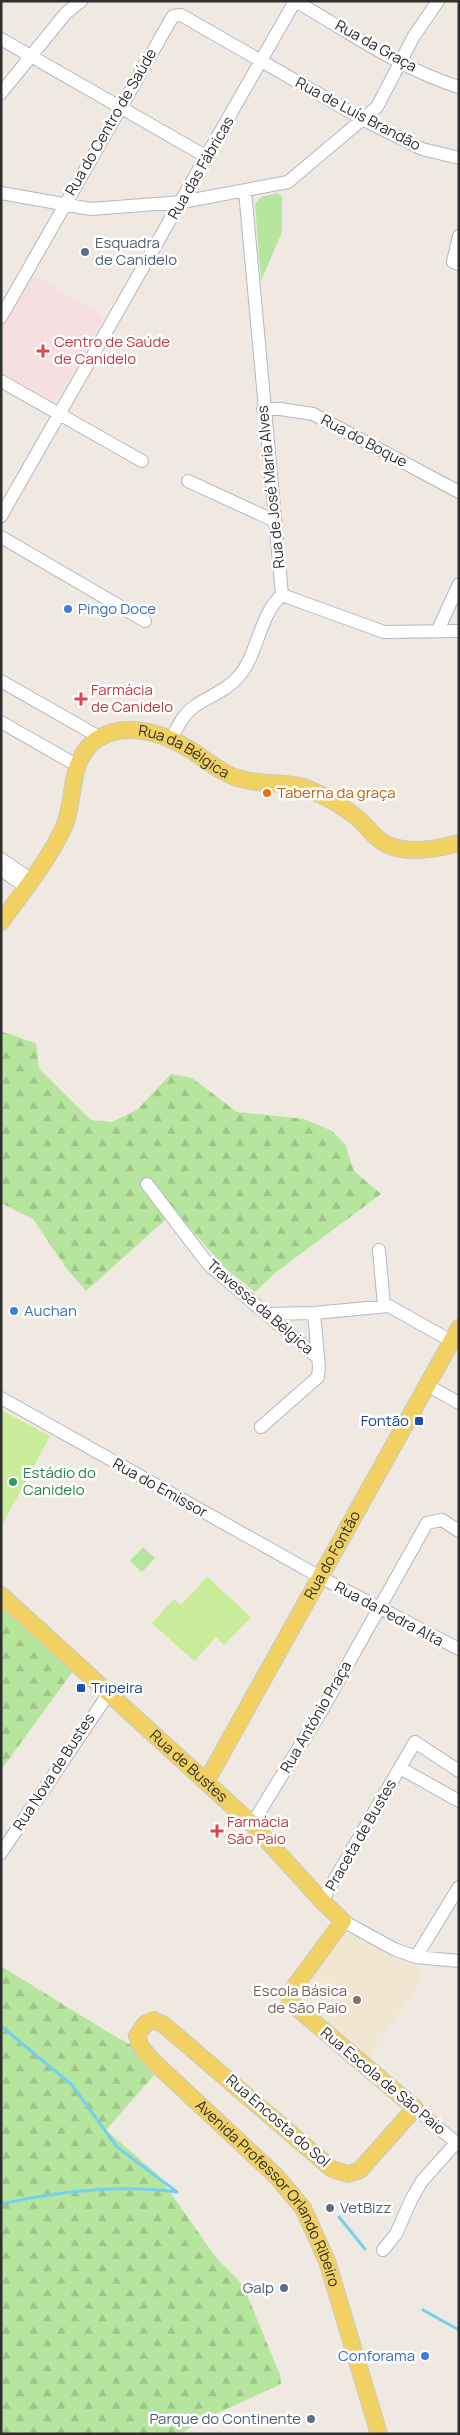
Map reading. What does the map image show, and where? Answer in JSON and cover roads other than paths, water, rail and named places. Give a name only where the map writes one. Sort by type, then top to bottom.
[{"type":"main road","name":"Rua da Bélgica","points":[[1,922],[29,884],[63,830],[69,816],[78,766],[84,753],[101,738],[113,731],[135,729],[171,740],[189,749],[230,776],[250,782],[300,785],[313,790],[360,820],[375,837],[393,847],[408,850],[459,843]]},
{"type":"main road","name":"Rua do Fontão","points":[[204,1781],[211,1773],[455,1335]]},
{"type":"main road","name":"Rua de Bustes","points":[[1,1595],[252,1824],[322,1902],[343,1921]]},
{"type":"main road","name":"Rua Escola de São Paio","points":[[343,1921],[292,1990],[290,2002],[415,2108]]},
{"type":"main road","name":"Rua Encosta do Sol","points":[[136,2036],[145,2024],[154,2020],[164,2025],[332,2169],[348,2174],[360,2170],[415,2108]]},
{"type":"main road","name":"Avenida Professor Orlando Ribeiro","points":[[136,2036],[141,2047],[152,2061],[276,2176],[303,2208],[327,2261],[360,2376],[379,2434]]},
{"type":"main road","name":"Avenida Professor Orlando Ribeiro","points":[[360,2376],[371,2434]]},
{"type":"street","points":[[1,93],[66,13],[81,1]]},
{"type":"street","name":"Rua das Fábricas","points":[[1,516],[182,202],[295,1]]},
{"type":"street","name":"Rua da Graça","points":[[295,1],[400,61],[441,82],[459,86]]},
{"type":"street","points":[[1,193],[91,209],[182,202],[288,182],[377,108],[400,61],[438,1]]},
{"type":"street","name":"Rua do Centro de Saúde","points":[[1,316],[173,16],[181,15],[261,61]]},
{"type":"street","points":[[1,39],[207,157]]},
{"type":"street","name":"Rua de Luís Brandão","points":[[261,61],[364,120],[422,149],[459,158]]},
{"type":"street","name":"Rua de José Maria Alves","points":[[245,191],[263,409],[282,596]]},
{"type":"street","points":[[459,236],[453,262],[459,264]]},
{"type":"street","points":[[1,381],[142,461]]},
{"type":"street","name":"Rua do Boque","points":[[263,409],[280,409],[313,414],[459,492]]},
{"type":"street","points":[[188,480],[275,521]]},
{"type":"street","points":[[1,537],[145,621]]},
{"type":"street","points":[[438,630],[459,584]]},
{"type":"street","points":[[171,740],[184,717],[193,707],[230,685],[239,676],[247,665],[272,607],[282,596],[384,632],[459,631]]},
{"type":"street","points":[[1,681],[101,738]]},
{"type":"street","points":[[1,722],[78,766]]},
{"type":"street","points":[[1,859],[29,884]]},
{"type":"street","points":[[1,870],[29,884]]},
{"type":"street","name":"Travessa da Bélgica","points":[[147,1184],[208,1264],[318,1358]]},
{"type":"street","points":[[379,1250],[384,1306]]},
{"type":"street","points":[[268,1314],[314,1313],[389,1306],[455,1335]]},
{"type":"street","points":[[261,1427],[318,1377],[314,1313]]},
{"type":"street","points":[[427,1385],[459,1403]]},
{"type":"street","name":"Rua do Emissor","points":[[1,1398],[320,1577]]},
{"type":"street","name":"Rua António Praça","points":[[252,1824],[322,1710],[427,1523],[442,1520],[459,1531]]},
{"type":"street","name":"Rua da Pedra Alta","points":[[320,1577],[378,1609],[457,1646]]},
{"type":"street","name":"Rua Nova de Bustes","points":[[1,1853],[109,1693]]},
{"type":"street","name":"Praceta de Bustes","points":[[322,1902],[415,1742],[459,1771]]},
{"type":"street","name":"Praceta de Bustes","points":[[400,1768],[459,1801]]},
{"type":"street","points":[[416,1957],[459,1887]]},
{"type":"street","name":"Rua de Bustes","points":[[343,1921],[394,1949],[416,1957],[459,1961]]},
{"type":"street","name":"Rua Escola de São Paio","points":[[415,2108],[457,2144]]},
{"type":"street","points":[[383,2250],[396,2234],[422,2181],[457,2144]]},
{"type":"waterway","points":[[1,2026],[72,2085],[117,2147],[177,2192]]},
{"type":"waterway","points":[[1,2204],[89,2190],[133,2189],[177,2192]]},
{"type":"waterway","points":[[339,2217],[365,2249]]},
{"type":"waterway","points":[[423,2310],[459,2330]]},
{"type":"place","name":"Esquadra de Canidelo","points":[[85,252]]},
{"type":"place","name":"Centro de Saúde de Canidelo","points":[[43,351]]},
{"type":"place","name":"Pingo Doce","points":[[68,609]]},
{"type":"place","name":"Farmácia de Canidelo","points":[[81,699]]},
{"type":"place","name":"Taberna da graça","points":[[267,793]]},
{"type":"place","name":"Auchan","points":[[14,1311]]},
{"type":"place","name":"Fontão","points":[[419,1421]]},
{"type":"place","name":"Estádio do Canidelo","points":[[13,1482]]},
{"type":"place","name":"Tripeira","points":[[81,1688]]},
{"type":"place","name":"Farmácia São Paio","points":[[217,1831]]},
{"type":"place","name":"Escola Básica de São Paio","points":[[357,2000]]},
{"type":"place","name":"VetBizz","points":[[330,2208]]},
{"type":"place","name":"Galp","points":[[284,2288]]},
{"type":"place","name":"Conforama","points":[[425,2356]]},
{"type":"place","name":"Parque do Continente","points":[[311,2419]]}]
